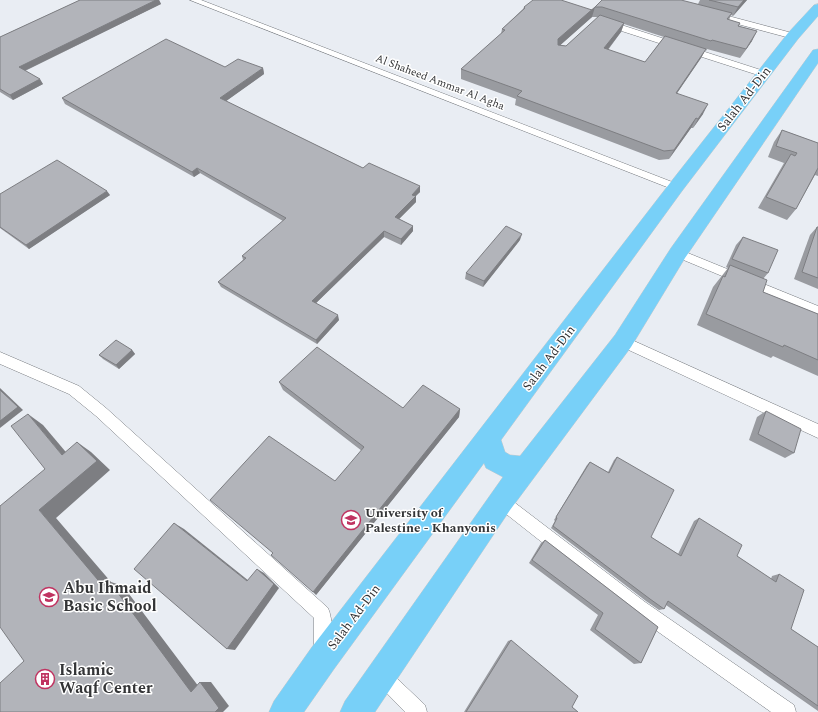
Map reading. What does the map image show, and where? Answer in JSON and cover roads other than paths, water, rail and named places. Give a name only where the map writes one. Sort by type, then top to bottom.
[{"type":"highway","name":"Salah Ad-Din","points":[[284,712],[676,187],[793,36],[818,8]]},
{"type":"highway","points":[[356,712],[501,501],[623,341],[678,253],[818,53]]},
{"type":"highway","points":[[488,438],[495,460],[508,467],[526,468]]},
{"type":"lane","name":"Al Shaheed Ammar Al Agha","points":[[194,0],[676,187]]},
{"type":"lane","points":[[703,12],[793,36]]},
{"type":"lane","points":[[596,20],[764,74]]},
{"type":"lane","points":[[678,253],[818,311]]},
{"type":"lane","points":[[623,341],[818,431]]},
{"type":"lane","points":[[0,358],[74,390],[107,417],[322,614],[323,658]]},
{"type":"lane","points":[[501,501],[639,608],[787,712]]},
{"type":"lane","points":[[381,675],[418,712]]},
{"type":"place","name":"University of Palestine - Khanyonis","points":[[351,520]]},
{"type":"place","name":"Abu Ihmaid Basic School","points":[[49,597]]},
{"type":"place","name":"Islamic Waqf Center","points":[[45,679]]}]
